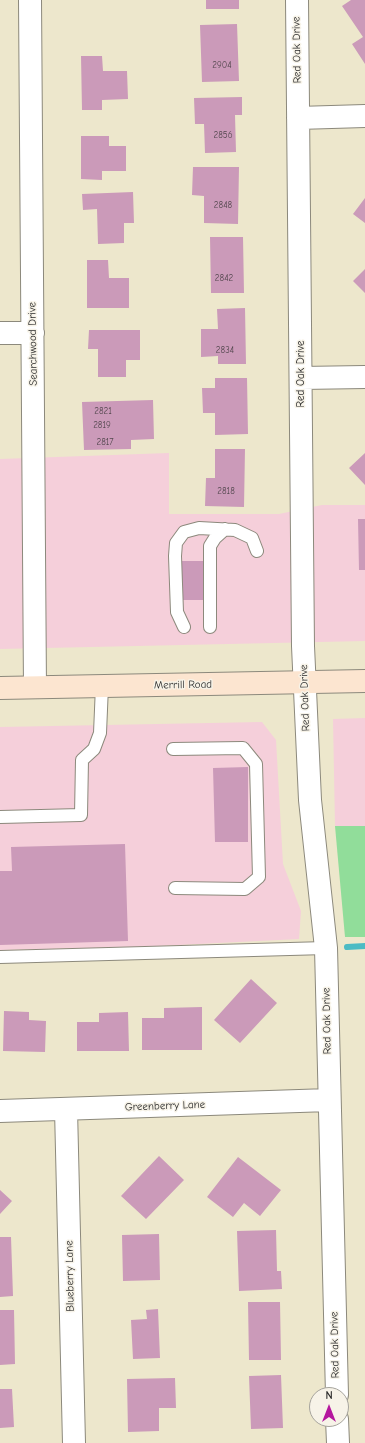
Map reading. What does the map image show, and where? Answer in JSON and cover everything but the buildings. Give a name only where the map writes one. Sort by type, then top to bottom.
[{"type":"main road","name":"Merrill Road","points":[[0,688],[365,681]]},
{"type":"street","name":"Searchwood Drive","points":[[30,0],[35,687]]},
{"type":"street","name":"Red Oak Drive","points":[[296,0],[304,683],[310,800],[326,948],[336,1387]]},
{"type":"street","points":[[298,118],[365,116]]},
{"type":"street","points":[[0,333],[33,333]]},
{"type":"street","points":[[301,378],[365,377]]},
{"type":"street","name":"Greenberry Lane","points":[[0,1110],[329,1100]]},
{"type":"street","name":"Blueberry Lane","points":[[66,1109],[74,1443]]},
{"type":"street","points":[[337,1427],[338,1443]]},
{"type":"lane","points":[[184,628],[177,612],[175,556],[176,543],[184,532],[199,528],[235,530],[252,538],[257,551]]},
{"type":"lane","points":[[210,627],[210,546],[214,538],[225,529]]},
{"type":"lane","points":[[0,817],[81,815],[82,760],[94,749],[100,732],[102,686]]},
{"type":"lane","points":[[173,749],[243,748],[256,764],[259,877],[245,889],[175,888]]},
{"type":"lane","points":[[0,957],[326,948]]},
{"type":"shaded area","points":[[169,453],[169,514],[279,514],[322,505],[365,505],[365,641],[0,649],[0,459]]},
{"type":"shaded area","points":[[365,718],[365,826],[335,826],[333,719]]},
{"type":"shaded area","points":[[262,722],[276,740],[283,864],[301,911],[299,939],[138,947],[0,950],[0,727]]},
{"type":"green space","points":[[335,826],[365,826],[365,937],[345,937]]},
{"type":"waterway","points":[[347,947],[365,946]]}]
